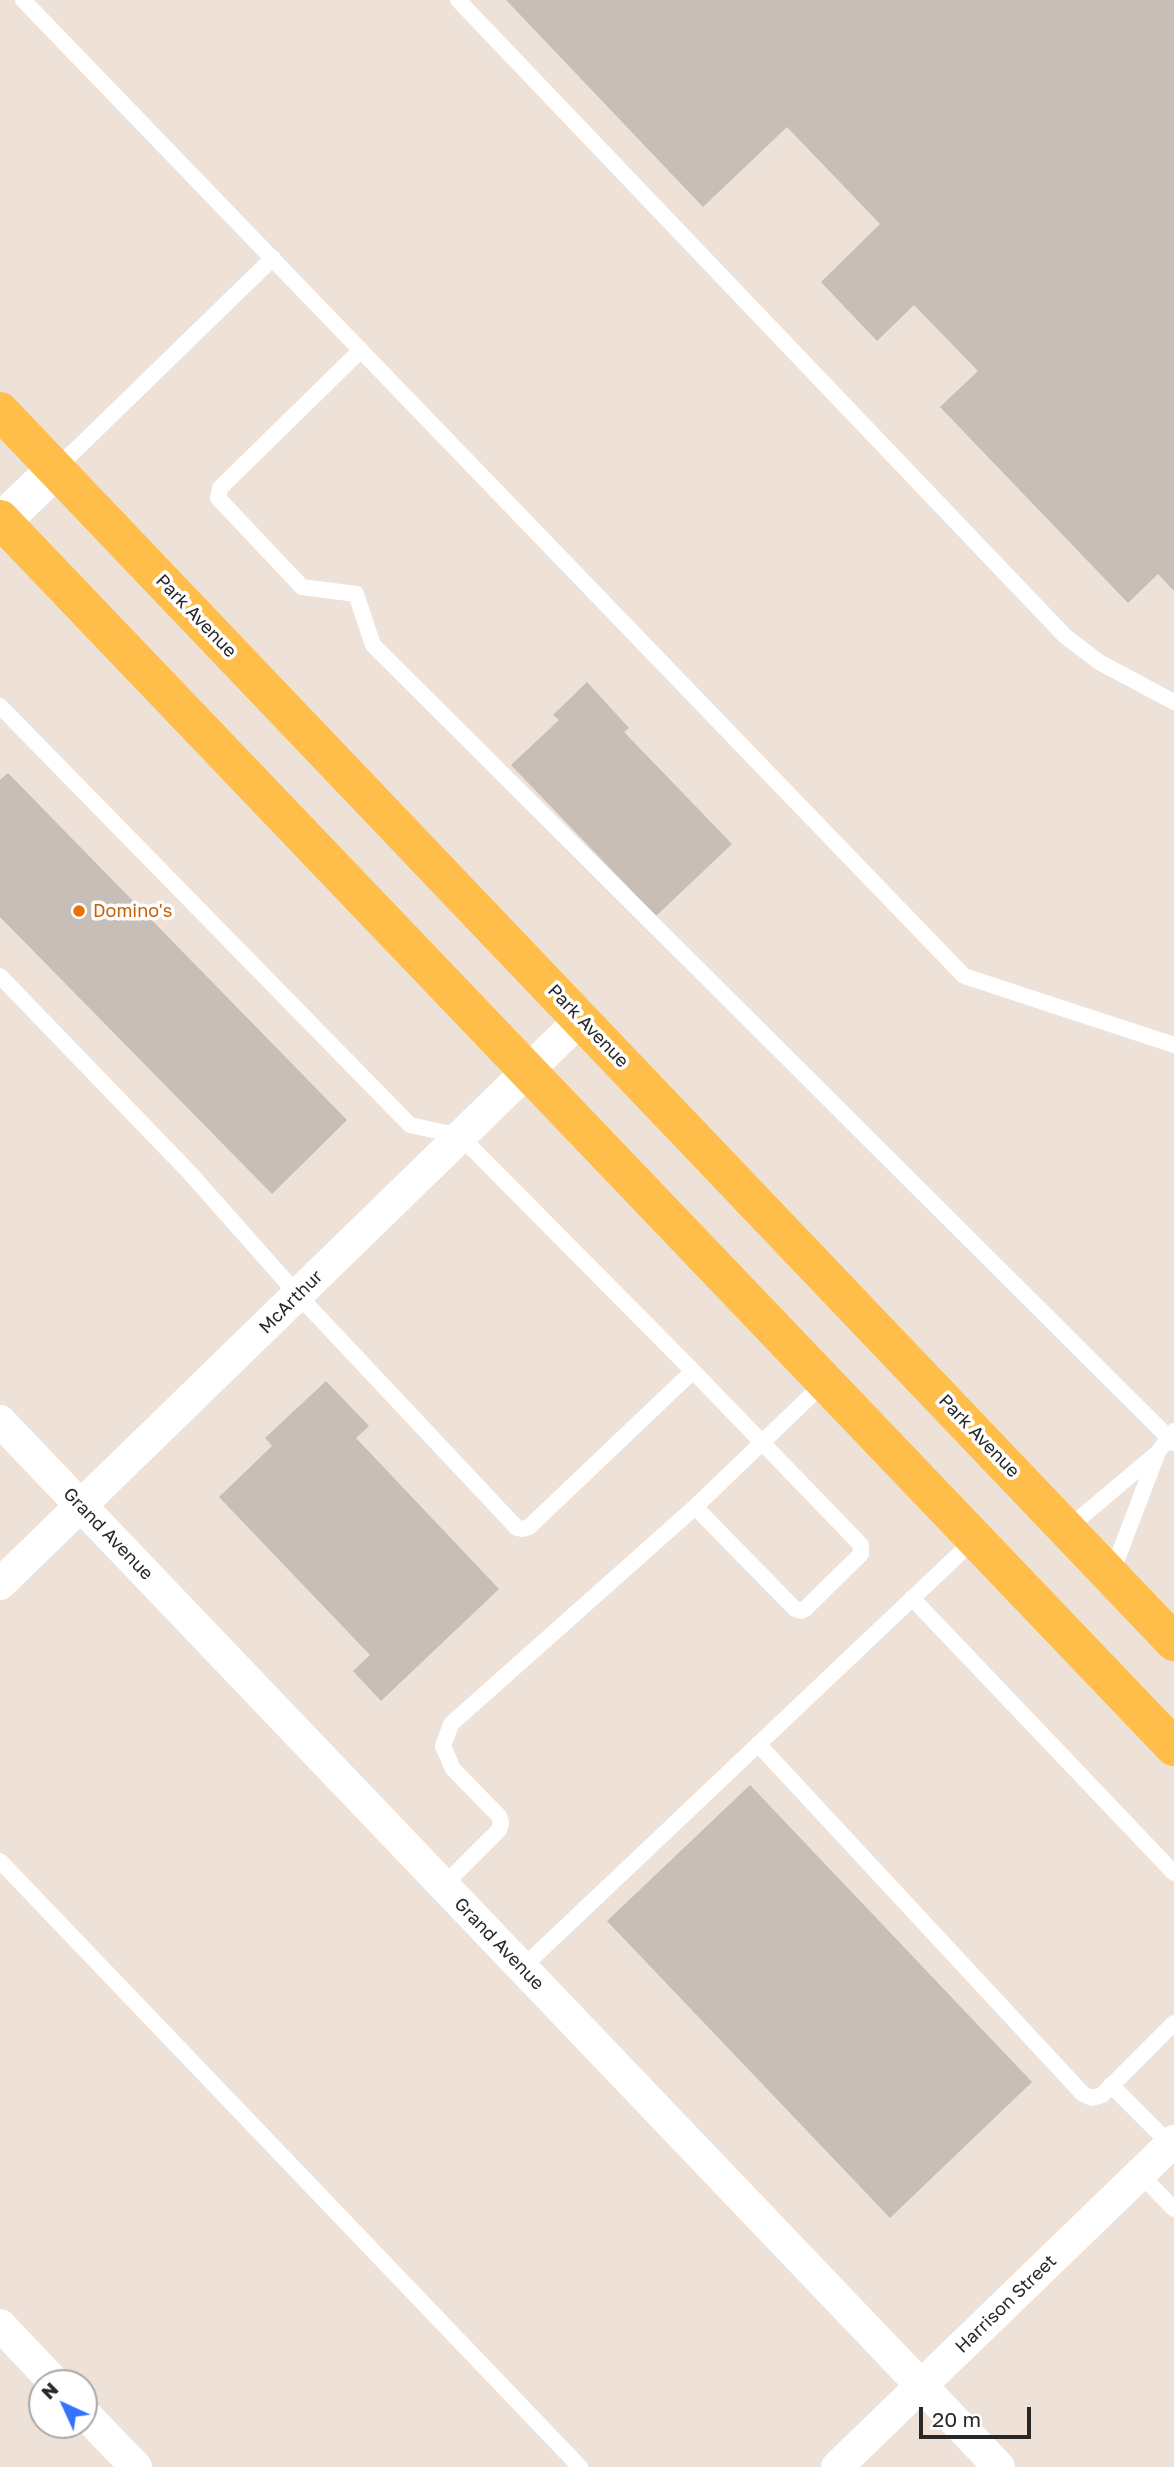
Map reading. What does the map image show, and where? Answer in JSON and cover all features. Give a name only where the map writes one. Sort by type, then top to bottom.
[{"type":"main road","name":"Park Avenue","points":[[0,411],[1174,1642]]},
{"type":"main road","points":[[1,521],[1174,1747]]},
{"type":"street","points":[[1,521],[56,469]]},
{"type":"street","name":"McArthur","points":[[0,1584],[581,1018]]},
{"type":"street","name":"Grand Avenue","points":[[0,1421],[999,2467]]},
{"type":"street","name":"Harrison Street","points":[[837,2467],[1172,2143]]},
{"type":"street","points":[[0,2325],[42,2369]]},
{"type":"street","points":[[98,2428],[136,2467]]},
{"type":"lane","points":[[23,0],[964,976],[1174,1045]]},
{"type":"lane","points":[[458,0],[1065,636],[1099,662],[1174,702]]},
{"type":"lane","points":[[56,469],[273,258]]},
{"type":"lane","points":[[362,350],[220,488],[218,498],[302,587],[356,594],[373,645],[1172,1437],[1067,1529]]},
{"type":"lane","points":[[0,706],[410,1125],[460,1136],[861,1545],[861,1555],[805,1609],[795,1609],[695,1507]]},
{"type":"lane","points":[[0,976],[189,1172],[298,1295],[517,1528],[522,1530],[528,1527],[693,1371]]},
{"type":"lane","points":[[443,1886],[499,1830],[501,1823],[499,1816],[453,1769],[443,1746],[451,1724],[695,1507],[825,1382]]},
{"type":"lane","points":[[1111,1576],[1158,1452]]},
{"type":"lane","points":[[522,1968],[975,1538]]},
{"type":"lane","points":[[912,1598],[1174,1873]]},
{"type":"lane","points":[[758,1744],[1083,2094],[1092,2098],[1102,2095],[1174,2023]]},
{"type":"lane","points":[[0,1861],[580,2467]]},
{"type":"lane","points":[[1111,2085],[1172,2143]]},
{"type":"lane","points":[[1140,2174],[1174,2209]]},
{"type":"building","points":[[506,0],[1174,0],[1174,591],[1158,574],[1128,603],[940,407],[978,371],[914,305],[877,341],[821,282],[880,224],[787,127],[703,207]]},
{"type":"building","points":[[587,682],[629,728],[624,732],[732,844],[656,916],[511,765],[559,720],[553,715]]},
{"type":"building","points":[[8,773],[347,1120],[272,1194],[0,917],[0,780]]},
{"type":"building","points":[[326,1381],[369,1426],[356,1438],[499,1589],[381,1701],[353,1671],[370,1655],[219,1497],[272,1446],[265,1438]]},
{"type":"building","points":[[750,1785],[1032,2082],[890,2218],[607,1921]]},
{"type":"place","name":"Domino's","points":[[79,911]]}]
